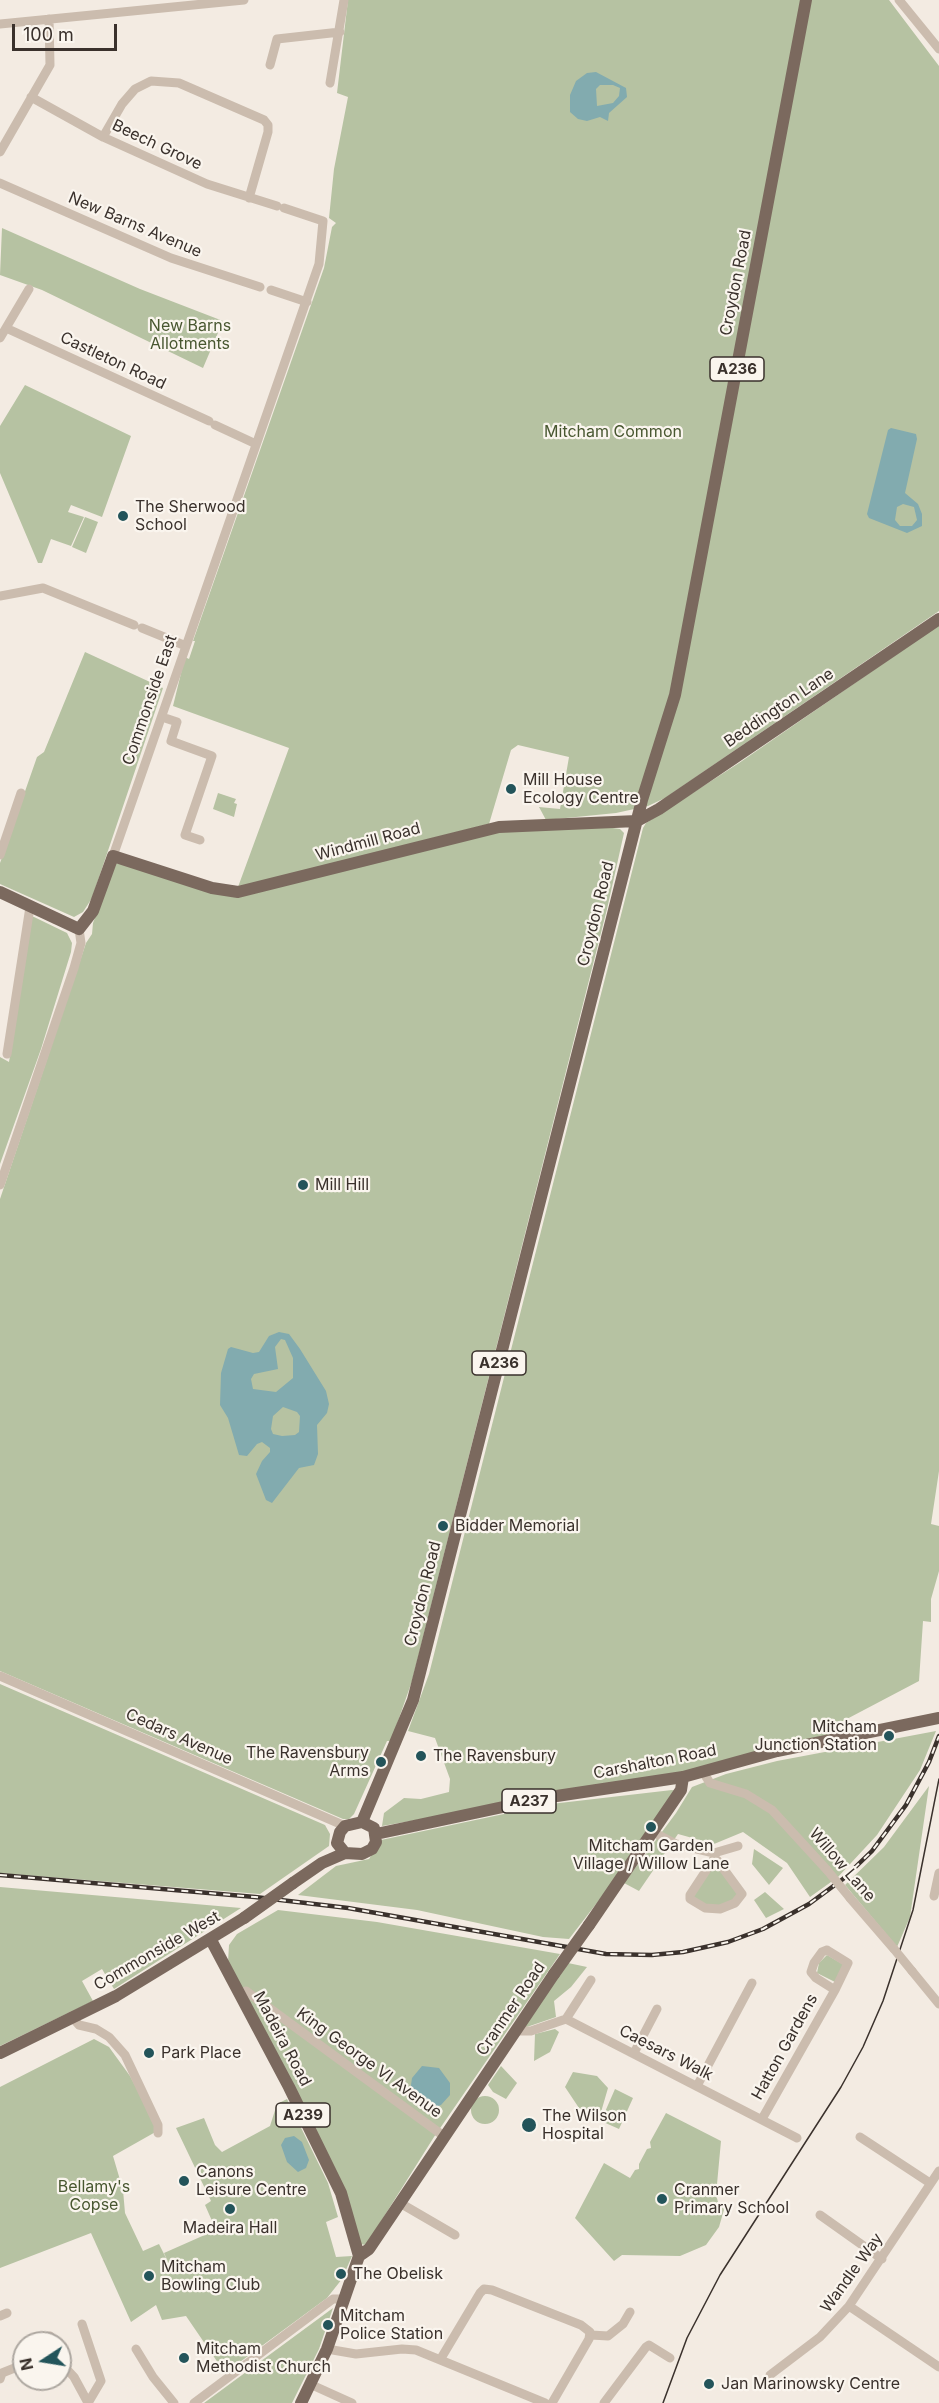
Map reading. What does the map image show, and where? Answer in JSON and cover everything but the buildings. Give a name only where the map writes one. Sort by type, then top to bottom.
[{"type":"main road","name":"Croydon Road","points":[[362,1822],[413,1700],[637,821],[675,695],[806,0]]},
{"type":"main road","name":"Beddington Lane","points":[[637,821],[659,809],[939,620]]},
{"type":"main road","name":"Windmill Road","points":[[113,856],[219,890],[238,892],[499,827],[637,821]]},
{"type":"main road","name":"Commonside East","points":[[79,929],[93,911],[113,856]]},
{"type":"main road","points":[[0,892],[79,929]]},
{"type":"main road","name":"Carshalton Road","points":[[376,1834],[550,1797],[683,1777],[777,1751],[909,1726],[939,1718]]},
{"type":"main road","name":"Cranmer Road","points":[[359,2256],[369,2249],[554,1974],[653,1832],[681,1790],[683,1777]]},
{"type":"main road","points":[[362,1822],[370,1824],[376,1834],[376,1842],[368,1852],[356,1855],[342,1849],[338,1838],[345,1826],[362,1822]]},
{"type":"main road","name":"Commonside West","points":[[0,2053],[71,2016],[118,1995],[211,1940],[342,1849]]},
{"type":"main road","name":"Madeira Road","points":[[211,1940],[289,2087],[341,2193],[359,2256]]},
{"type":"main road","points":[[301,2403],[312,2385],[327,2349],[359,2256]]},
{"type":"street","points":[[0,24],[191,3],[244,0]]},
{"type":"street","points":[[330,83],[344,0]]},
{"type":"street","points":[[899,0],[939,49]]},
{"type":"street","points":[[0,152],[52,60],[49,19]]},
{"type":"street","points":[[270,65],[277,39],[340,32]]},
{"type":"street","points":[[104,137],[122,104],[135,89],[151,81],[179,83],[264,120],[268,125],[249,198]]},
{"type":"street","name":"Beech Grove","points":[[31,98],[104,137],[207,184],[323,221]]},
{"type":"street","name":"New Barns Avenue","points":[[0,183],[171,258],[260,287]]},
{"type":"street","name":"Commonside East","points":[[113,856],[307,302],[319,264],[323,221]]},
{"type":"street","points":[[0,338],[29,289]]},
{"type":"street","points":[[272,290],[307,302]]},
{"type":"street","name":"Castleton Road","points":[[6,328],[256,444]]},
{"type":"street","points":[[0,596],[42,588],[186,646]]},
{"type":"street","points":[[162,717],[177,722],[171,741],[212,756],[185,835],[200,840]]},
{"type":"street","points":[[0,855],[21,792]]},
{"type":"street","points":[[7,1054],[30,907]]},
{"type":"street","name":"Commonside East","points":[[0,1185],[74,968],[81,943],[79,929]]},
{"type":"street","name":"Cedars Avenue","points":[[0,1676],[345,1826]]},
{"type":"street","name":"Willow Lane","points":[[703,1772],[710,1783],[746,1794],[772,1810],[827,1870],[939,2004]]},
{"type":"street","points":[[653,1832],[676,1844],[714,1856],[739,1887],[742,1894],[727,1907],[713,1910],[695,1903],[690,1899],[690,1895],[714,1856],[738,1846]]},
{"type":"street","points":[[934,1896],[939,1873]]},
{"type":"street","name":"Hatton Gardens","points":[[762,2119],[835,1990],[848,1963],[836,1954],[825,1951],[814,1963],[811,1972],[835,1990]]},
{"type":"street","points":[[516,2031],[531,2031],[566,2019],[591,1980]]},
{"type":"street","points":[[697,2086],[752,1983]]},
{"type":"street","name":"King George VI Avenue","points":[[246,1991],[445,2137]]},
{"type":"street","points":[[634,2053],[657,2009]]},
{"type":"street","points":[[71,2016],[79,2025],[96,2029],[109,2037],[126,2055],[158,2125],[158,2133]]},
{"type":"street","name":"Caesars Walk","points":[[566,2019],[797,2138]]},
{"type":"street","points":[[860,2137],[930,2183]]},
{"type":"street","name":"Wandle Way","points":[[770,2374],[814,2342],[849,2306],[939,2170]]},
{"type":"street","points":[[400,2203],[455,2235]]},
{"type":"street","points":[[820,2216],[882,2259]]},
{"type":"street","points":[[440,2360],[480,2293],[486,2289],[581,2325],[591,2335]]},
{"type":"street","points":[[194,2403],[333,2300],[345,2299]]},
{"type":"street","points":[[849,2306],[939,2367]]},
{"type":"street","points":[[591,2335],[608,2336],[623,2324],[630,2312]]},
{"type":"street","points":[[72,2375],[88,2402],[101,2381],[82,2324]]},
{"type":"street","points":[[552,2403],[591,2335]]},
{"type":"street","points":[[604,2403],[646,2347],[649,2345],[670,2358]]},
{"type":"street","points":[[136,2349],[153,2378],[174,2403]]},
{"type":"street","points":[[327,2349],[356,2354],[406,2349],[440,2360],[545,2403]]},
{"type":"street","points":[[0,2379],[2,2373],[12,2369]]},
{"type":"street","points":[[312,2385],[352,2403]]},
{"type":"green space","name":"Mitcham Common","points":[[348,0],[889,0],[939,66],[939,611],[665,798],[648,806],[616,813],[546,820],[539,807],[560,809],[569,757],[518,745],[511,750],[489,824],[238,887],[289,748],[173,706],[185,657],[189,659],[195,641],[193,641],[324,268],[332,227],[336,223],[329,218],[334,169],[348,97],[337,93]]},
{"type":"green space","name":"New Barns Allotments","points":[[2,228],[140,289],[223,321],[203,368],[42,290],[0,275]]},
{"type":"green space","points":[[25,385],[131,436],[102,517],[71,505],[68,512],[84,517],[71,546],[51,539],[42,563],[38,563],[0,473],[0,426]]},
{"type":"green space","points":[[85,517],[98,522],[86,553],[72,547]]},
{"type":"green space","points":[[939,625],[939,1471],[931,1524],[939,1526],[939,1571],[931,1599],[931,1622],[923,1621],[919,1681],[843,1721],[827,1736],[688,1773],[382,1826],[384,1813],[404,1798],[421,1799],[449,1792],[450,1779],[435,1738],[408,1731],[429,1674],[643,828],[646,823],[739,763]]},
{"type":"green space","points":[[85,652],[163,688],[92,898],[83,912],[74,917],[0,884],[0,863],[37,757],[44,752]]},
{"type":"green space","points":[[218,793],[236,799],[234,817],[213,809]]},
{"type":"green space","points":[[606,827],[620,829],[624,833],[607,909],[412,1681],[391,1741],[387,1741],[354,1814],[349,1819],[343,1819],[0,1671],[0,1199],[86,943],[92,934],[93,923],[116,864],[120,863],[216,893],[502,830]]},
{"type":"green space","points":[[32,916],[67,933],[72,943],[71,952],[41,1049],[0,1164],[0,1057],[9,1062]]},
{"type":"green space","points":[[0,1684],[325,1825],[330,1834],[329,1846],[260,1894],[0,1873]]},
{"type":"green space","points":[[936,1731],[920,1770],[877,1835],[838,1877],[810,1897],[787,1863],[743,1832],[714,1844],[678,1834],[639,1891],[624,1883],[676,1813],[692,1787],[726,1774],[777,1761]]},
{"type":"green space","points":[[929,1786],[910,1917],[897,1947],[845,1885],[884,1847]]},
{"type":"green space","points":[[676,1791],[616,1878],[569,1939],[543,1937],[417,1910],[298,1895],[336,1866],[369,1859],[381,1840],[551,1804]]},
{"type":"green space","points":[[754,1849],[783,1868],[769,1885],[752,1864]]},
{"type":"green space","points":[[714,1861],[738,1888],[738,1898],[721,1911],[692,1898]]},
{"type":"green space","points":[[0,1887],[241,1908],[114,1989],[102,1969],[82,1981],[93,2001],[0,2046]]},
{"type":"green space","points":[[765,1892],[784,1909],[766,1918],[754,1900]]},
{"type":"green space","points":[[278,1910],[377,1922],[560,1954],[434,2137],[366,2245],[360,2244],[228,1962],[229,1945],[237,1934]]},
{"type":"green space","points":[[827,1955],[844,1965],[835,1982],[817,1973],[819,1963]]},
{"type":"green space","points":[[568,1963],[587,1967],[571,1987],[554,2001],[556,2017],[521,2029]]},
{"type":"green space","points":[[555,2029],[559,2032],[550,2052],[534,2061],[535,2034]]},
{"type":"green space","name":"Bellamy's Copse","points":[[94,2039],[109,2047],[130,2076],[159,2130],[113,2156],[123,2190],[125,2213],[143,2251],[159,2244],[171,2268],[164,2253],[216,2230],[205,2205],[211,2201],[176,2128],[204,2118],[215,2145],[222,2152],[270,2126],[277,2104],[287,2099],[328,2183],[338,2217],[326,2222],[336,2257],[352,2256],[342,2279],[327,2298],[225,2373],[186,2316],[162,2320],[156,2305],[131,2322],[91,2233],[0,2268],[0,2087]]},
{"type":"green space","points":[[501,2066],[517,2083],[506,2099],[493,2092],[488,2085]]},
{"type":"green space","points":[[573,2072],[597,2076],[608,2088],[599,2119],[579,2108],[565,2087]]},
{"type":"green space","points":[[615,2089],[633,2098],[619,2129],[601,2121]]},
{"type":"green space","points":[[485,2096],[495,2100],[499,2110],[495,2120],[485,2124],[475,2120],[471,2110],[475,2100]]},
{"type":"green space","points":[[666,2113],[721,2141],[716,2195],[718,2202],[725,2206],[719,2227],[706,2245],[680,2256],[622,2255],[614,2261],[575,2218],[604,2163],[630,2178],[635,2170],[639,2169],[639,2164],[647,2149],[651,2148],[650,2142]]},
{"type":"green space","points":[[333,2308],[319,2349],[292,2403],[204,2403]]},
{"type":"water","points":[[596,72],[626,88],[627,97],[609,113],[608,121],[600,117],[587,121],[578,119],[570,112],[570,95],[576,81],[587,73]],"holes":[[[600,85],[613,85],[620,88],[619,96],[613,103],[597,106],[596,89]]]},
{"type":"water","points":[[891,428],[916,434],[917,439],[905,493],[918,504],[922,514],[922,526],[907,533],[869,518],[867,514],[888,430]],"holes":[[[903,504],[914,507],[917,520],[912,526],[900,526],[895,520],[897,507]]]},
{"type":"water","points":[[279,1332],[289,1334],[326,1391],[329,1404],[327,1413],[317,1425],[318,1454],[314,1465],[299,1468],[272,1503],[266,1500],[256,1474],[262,1461],[270,1452],[270,1448],[262,1442],[257,1444],[247,1456],[239,1455],[228,1418],[220,1405],[221,1373],[228,1349],[231,1347],[253,1353],[259,1352],[269,1336]],"holes":[[[281,1339],[285,1340],[293,1358],[293,1378],[276,1392],[253,1389],[251,1379],[254,1374],[278,1369],[275,1347]],[[283,1407],[297,1412],[300,1416],[299,1432],[295,1435],[273,1434],[271,1429],[273,1416]]]},
{"type":"water","points":[[422,2066],[439,2068],[450,2083],[450,2095],[441,2105],[430,2109],[416,2101],[410,2092],[412,2078]]},
{"type":"water","points":[[294,2136],[302,2142],[309,2160],[306,2168],[298,2172],[287,2162],[281,2145],[285,2138]]},
{"type":"tram line","points":[[663,2403],[687,2338],[720,2275],[841,2087],[863,2047],[883,2001],[913,1910],[939,1779]]},
{"type":"railway","points":[[0,1875],[255,1897],[348,1908],[606,1954],[652,1955],[683,1952],[728,1942],[763,1929],[809,1904],[843,1879],[872,1851],[906,1805],[929,1762],[939,1736]]},
{"type":"place","name":"The Sherwood School","points":[[123,516]]},
{"type":"place","name":"Mill House Ecology Centre","points":[[511,789]]},
{"type":"place","name":"Mill Hill","points":[[303,1185]]},
{"type":"place","name":"Bidder Memorial","points":[[443,1526]]},
{"type":"place","name":"Mitcham Junction Station","points":[[889,1736]]},
{"type":"place","name":"The Ravensbury","points":[[421,1756]]},
{"type":"place","name":"The Ravensbury Arms","points":[[381,1762]]},
{"type":"place","name":"Mitcham Garden Village / Willow Lane","points":[[651,1827]]},
{"type":"place","name":"Park Place","points":[[149,2053]]},
{"type":"place","name":"The Wilson Hospital","points":[[529,2125]]},
{"type":"place","name":"Canons Leisure Centre","points":[[184,2181]]},
{"type":"place","name":"Cranmer Primary School","points":[[662,2199]]},
{"type":"place","name":"Madeira Hall","points":[[230,2209]]},
{"type":"place","name":"The Obelisk","points":[[341,2274]]},
{"type":"place","name":"Mitcham Bowling Club","points":[[149,2276]]},
{"type":"place","name":"Mitcham Police Station","points":[[328,2325]]},
{"type":"place","name":"Mitcham Methodist Church","points":[[184,2358]]},
{"type":"place","name":"Jan Marinowsky Centre","points":[[709,2384]]}]
